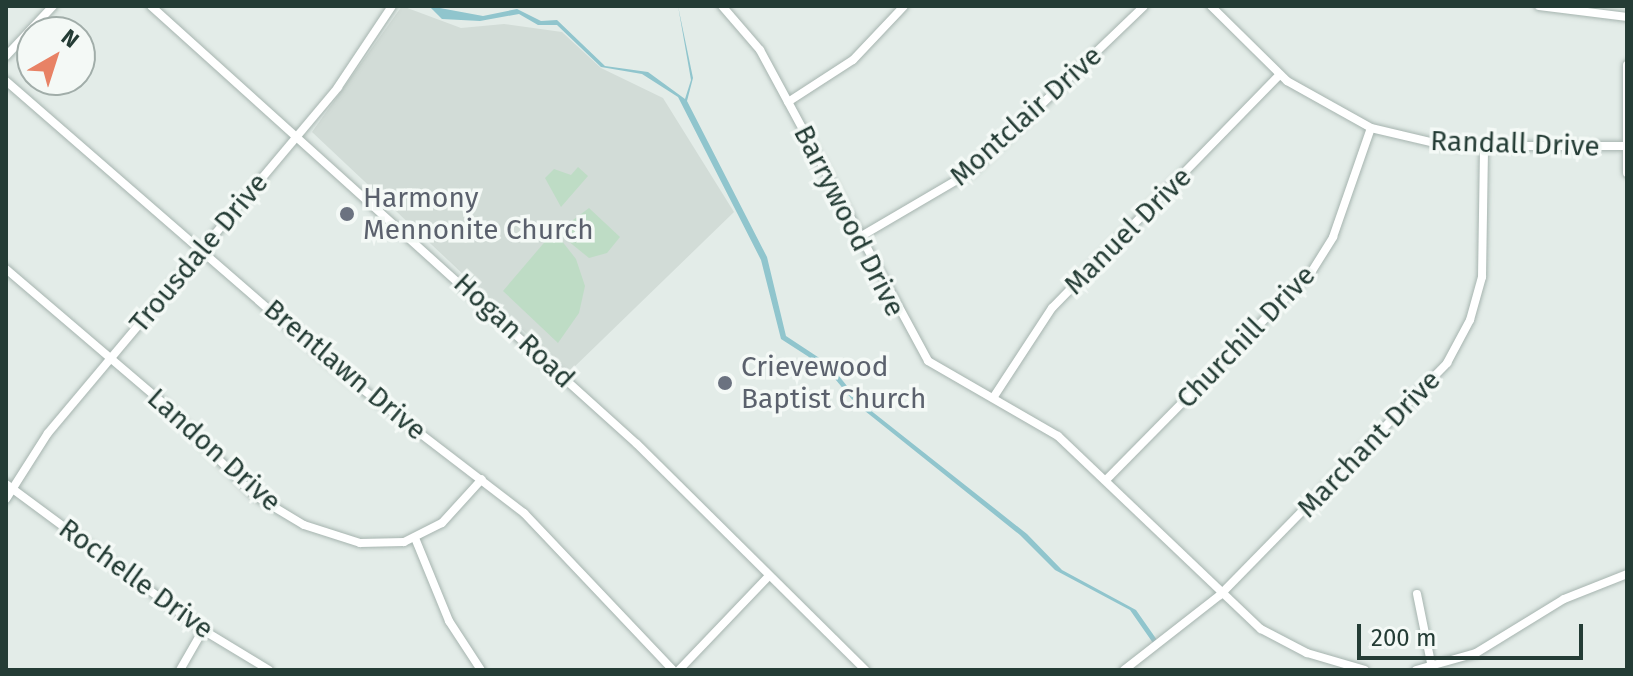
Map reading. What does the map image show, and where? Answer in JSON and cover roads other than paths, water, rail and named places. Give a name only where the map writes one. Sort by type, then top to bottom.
[{"type":"street","points":[[6,56],[53,6]]},
{"type":"street","name":"Hogan Road","points":[[151,6],[637,444],[865,670]]},
{"type":"street","name":"Trousdale Drive","points":[[6,499],[9,486],[48,433],[297,135],[392,6]]},
{"type":"street","name":"Barrywood Drive","points":[[722,6],[754,41],[919,350],[939,370],[1058,436],[1220,595],[1275,637],[1365,670]]},
{"type":"street","points":[[788,102],[853,60],[904,6]]},
{"type":"street","name":"Montclair Drive","points":[[858,238],[972,171],[1144,6]]},
{"type":"street","name":"Randall Drive","points":[[1211,6],[1279,75],[1371,128],[1430,144],[1484,148],[1624,146]]},
{"type":"street","points":[[1539,6],[1627,17]]},
{"type":"street","points":[[1627,65],[1624,146],[1627,173]]},
{"type":"street","name":"Manuel Drive","points":[[993,398],[1052,308],[1279,75]]},
{"type":"street","name":"Brentlawn Drive","points":[[6,81],[348,378],[482,479],[541,530],[676,670]]},
{"type":"street","name":"Churchill Drive","points":[[1106,480],[1312,271],[1342,215],[1371,128]]},
{"type":"street","name":"Marchant Drive","points":[[1124,670],[1220,595],[1429,384],[1456,349],[1482,277],[1484,148]]},
{"type":"street","name":"Landon Drive","points":[[6,269],[112,358],[279,512],[360,543],[415,538],[442,523],[482,479]]},
{"type":"street","name":"Rochelle Drive","points":[[9,486],[203,630],[269,670]]},
{"type":"street","points":[[415,538],[449,621],[481,670]]},
{"type":"street","points":[[1416,670],[1432,668],[1476,653],[1564,599],[1627,574]]},
{"type":"street","points":[[676,670],[768,577]]},
{"type":"street","points":[[1417,594],[1432,668]]},
{"type":"street","points":[[180,670],[203,630]]},
{"type":"water","points":[[429,6],[483,16],[517,9],[541,21],[557,20],[605,66],[648,72],[685,99],[691,80],[678,6],[693,78],[687,101],[767,257],[786,336],[830,365],[860,402],[1027,534],[1062,570],[1136,610],[1157,640],[1153,643],[1130,610],[1055,570],[1020,535],[855,403],[826,368],[781,339],[761,260],[678,97],[642,74],[601,67],[557,25],[538,25],[519,14],[480,21],[442,19]]},
{"type":"place","name":"Harmony Mennonite Church","points":[[347,214]]},
{"type":"place","name":"Crievewood Baptist Church","points":[[725,383]]}]
